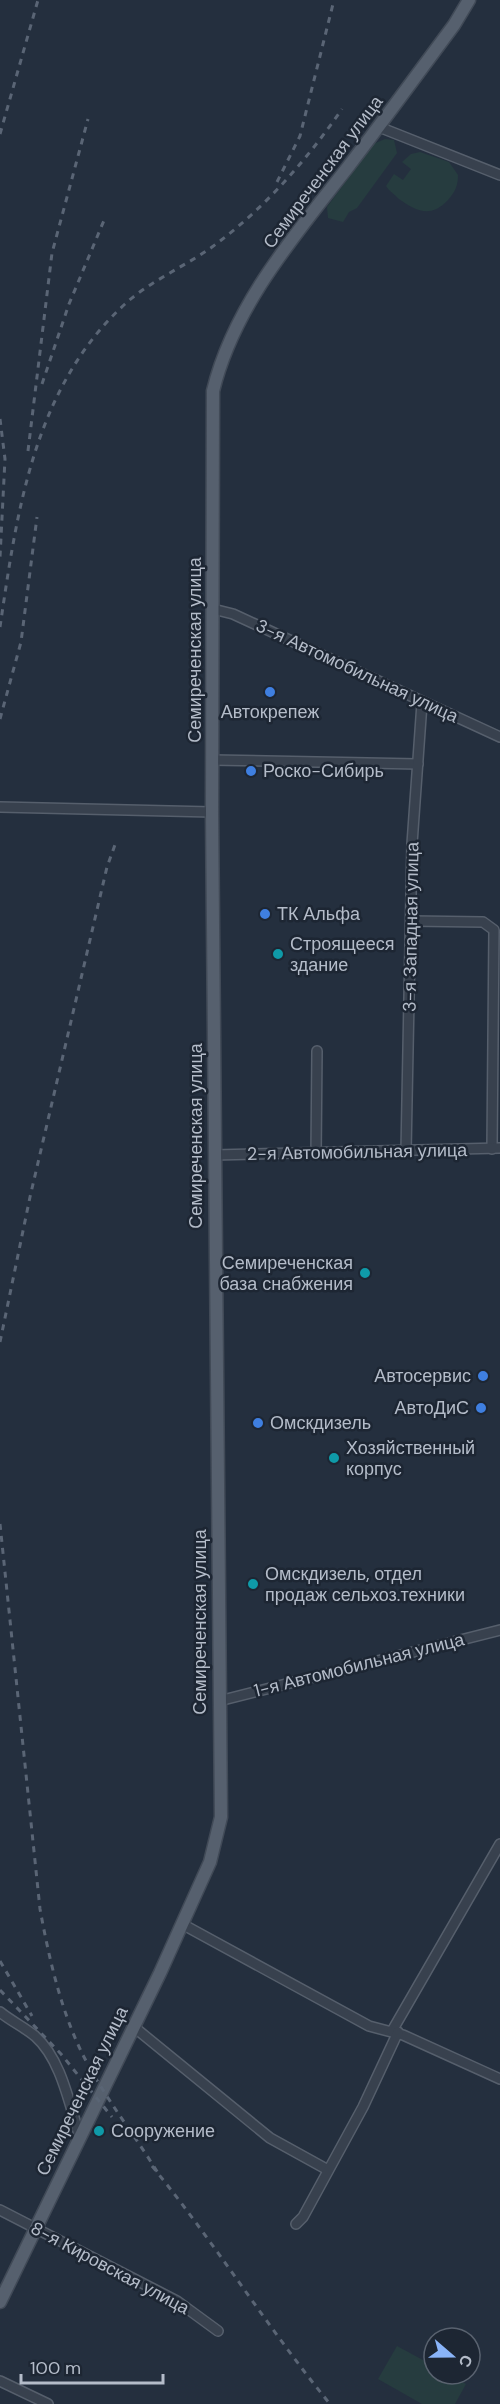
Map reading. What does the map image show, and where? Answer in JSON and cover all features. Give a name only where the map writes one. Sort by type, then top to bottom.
[{"type":"main road","name":"Семиреченская улица","points":[[0,2302],[182,1924],[210,1862],[219,1830],[212,812],[213,391],[222,357],[248,304],[307,220],[454,25],[469,0]]},
{"type":"street","points":[[379,127],[500,175]]},
{"type":"street","name":"3-я Автомобильная улица","points":[[213,609],[233,614],[422,703],[500,736]]},
{"type":"street","name":"3-я Западная улица","points":[[406,1152],[412,844],[422,703]]},
{"type":"street","points":[[212,760],[418,764]]},
{"type":"street","points":[[0,807],[212,812]]},
{"type":"street","points":[[412,921],[483,922],[494,930],[496,1149]]},
{"type":"street","points":[[316,1155],[317,1051]]},
{"type":"street","name":"2-я Автомобильная улица","points":[[214,1155],[316,1155],[496,1149]]},
{"type":"street","name":"1-я Автомобильная улица","points":[[219,1701],[500,1629]]},
{"type":"street","points":[[296,2224],[363,2107],[395,2032],[500,1844]]},
{"type":"street","points":[[182,1924],[369,2026],[395,2032],[500,2079]]},
{"type":"street","points":[[0,2012],[36,2037],[43,2045],[64,2087],[79,2134]]},
{"type":"street","points":[[134,2027],[270,2138],[328,2170]]},
{"type":"street","name":"8-я Кировская улица","points":[[0,2210],[177,2301],[218,2331]]},
{"type":"street","points":[[0,2381],[48,2404]]},
{"type":"green space","points":[[385,139],[394,140],[397,153],[357,208],[349,212],[343,222],[328,218],[327,207],[373,144]]},
{"type":"green space","points":[[420,152],[449,162],[458,175],[457,186],[450,197],[442,206],[430,211],[412,207],[399,199],[386,186],[394,174],[403,180],[411,169],[402,162],[411,154]]},
{"type":"green space","points":[[397,2346],[422,2360],[422,2386],[465,2386],[455,2404],[422,2404],[378,2379]]},
{"type":"railway","points":[[0,134],[38,0]]},
{"type":"railway","points":[[277,182],[300,136],[334,0]]},
{"type":"railway","points":[[0,627],[23,496],[50,412],[69,373],[94,337],[125,304],[145,288],[212,247],[249,217],[299,165],[342,109]]},
{"type":"railway","points":[[28,451],[52,253],[88,119]]},
{"type":"railway","points":[[42,384],[69,304],[105,218]]},
{"type":"railway","points":[[0,419],[5,459],[0,557]]},
{"type":"railway","points":[[0,719],[21,642],[37,517]]},
{"type":"railway","points":[[0,1342],[30,1197],[107,867],[116,842]]},
{"type":"railway","points":[[0,1524],[40,1909],[52,1965],[62,2003],[84,2057],[101,2087],[158,2173]]},
{"type":"railway","points":[[0,1961],[32,2016]]},
{"type":"railway","points":[[0,1990],[61,2054],[112,2117]]},
{"type":"railway","points":[[152,2166],[330,2404]]},
{"type":"place","name":"Автокрепеж","points":[[270,692]]},
{"type":"place","name":"Роско-Сибирь","points":[[251,771]]},
{"type":"place","name":"ТК Альфа","points":[[265,914]]},
{"type":"place","name":"Строящееся здание","points":[[278,954]]},
{"type":"place","name":"Семиреченская база снабжения","points":[[365,1273]]},
{"type":"place","name":"Автосервис","points":[[483,1376]]},
{"type":"place","name":"АвтоДиС","points":[[481,1408]]},
{"type":"place","name":"Омскдизель","points":[[258,1423]]},
{"type":"place","name":"Хозяйственный корпус","points":[[334,1458]]},
{"type":"place","name":"Омскдизель, отдел продаж сельхоз.техники","points":[[253,1584]]},
{"type":"place","name":"Сооружение","points":[[99,2131]]}]
